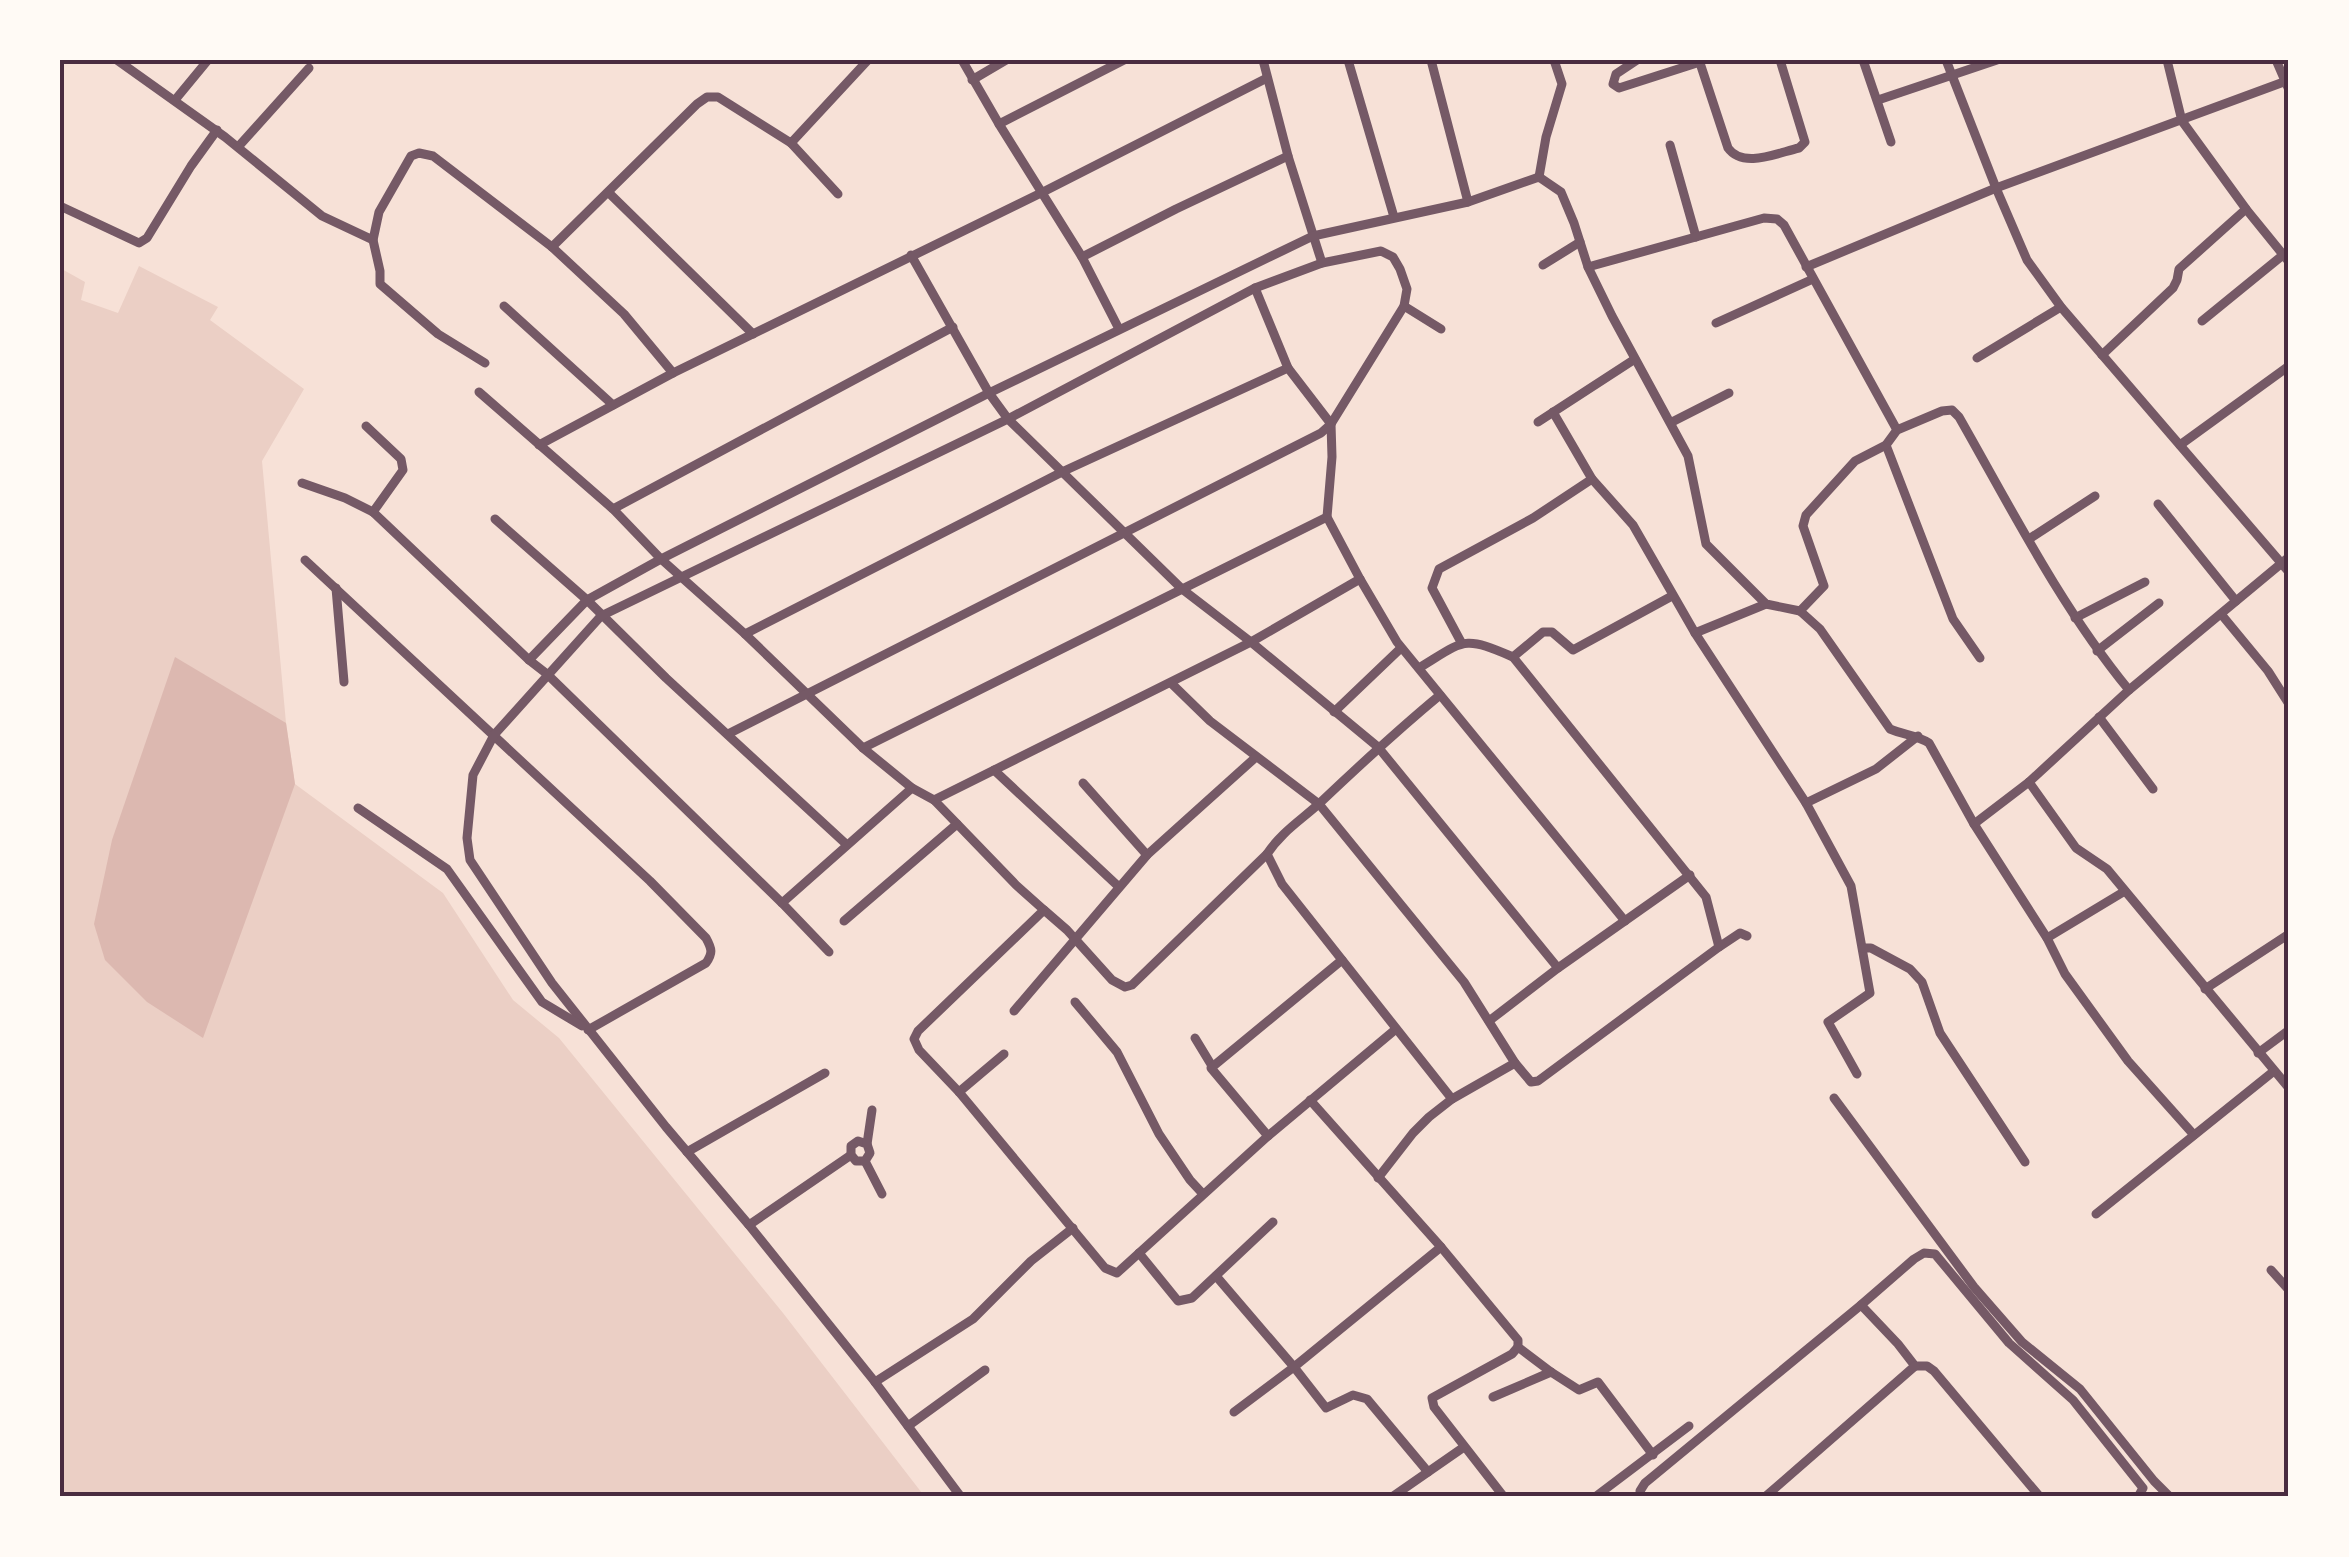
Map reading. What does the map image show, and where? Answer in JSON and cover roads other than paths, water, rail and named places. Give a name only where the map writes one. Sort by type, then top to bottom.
[{"type":"street","points":[[117,60],[221,133],[322,216],[373,240]]},
{"type":"street","points":[[175,100],[208,60]]},
{"type":"street","points":[[792,143],[868,60]]},
{"type":"street","points":[[962,60],[1082,257],[1119,329]]},
{"type":"street","points":[[972,80],[1006,60]]},
{"type":"street","points":[[998,124],[1124,60]]},
{"type":"street","points":[[1262,60],[1322,263]]},
{"type":"street","points":[[1348,60],[1394,218]]},
{"type":"street","points":[[1431,60],[1468,202]]},
{"type":"street","points":[[1539,177],[1562,84],[1554,60]]},
{"type":"street","points":[[1637,60],[1616,74],[1613,84],[1619,88],[1699,61],[1728,148],[1733,156],[1746,160],[1799,148],[1805,142],[1780,60]]},
{"type":"street","points":[[1864,60],[1891,142]]},
{"type":"street","points":[[1946,60],[2027,260],[2060,308],[2287,564],[2129,690],[2029,782],[1974,824]]},
{"type":"street","points":[[1878,100],[1997,60]]},
{"type":"street","points":[[2167,60],[2182,121],[2286,258],[2202,321]]},
{"type":"street","points":[[1806,267],[1996,188],[2287,84],[2276,60]]},
{"type":"street","points":[[238,147],[309,68]]},
{"type":"street","points":[[538,445],[674,373],[1267,78]]},
{"type":"street","points":[[552,248],[707,98],[718,97],[792,143],[838,194]]},
{"type":"street","points":[[60,206],[139,243],[147,238],[191,166],[221,133]]},
{"type":"street","points":[[1670,146],[1696,237]]},
{"type":"street","points":[[486,364],[438,334],[380,284],[373,240],[379,212],[411,156],[433,156],[552,248],[624,314],[674,373]]},
{"type":"street","points":[[1082,257],[1288,156]]},
{"type":"street","points":[[529,660],[587,600],[661,559],[989,393],[1313,236],[1468,202],[1539,177]]},
{"type":"street","points":[[1539,177],[1561,192],[1588,267],[1688,456],[1706,544],[1766,604],[1800,611],[1820,628],[1890,728],[1929,743],[2066,974],[2128,1061],[2194,1135]]},
{"type":"street","points":[[609,193],[754,334]]},
{"type":"street","points":[[2102,355],[2173,288],[2179,269],[2246,210]]},
{"type":"street","points":[[1588,267],[1764,218],[1777,219],[1784,224],[1896,430]]},
{"type":"street","points":[[1543,265],[1580,242]]},
{"type":"street","points":[[728,734],[1321,433],[1331,424],[1404,306],[1407,289],[1393,258],[1382,251],[1322,263],[1255,288],[1008,420],[601,616],[494,735],[474,775],[467,838],[470,860],[552,983],[875,1382],[961,1497]]},
{"type":"street","points":[[911,255],[1008,420],[1182,588],[1378,747],[1558,968]]},
{"type":"street","points":[[1716,323],[1813,279]]},
{"type":"street","points":[[1255,288],[1288,368],[1331,424],[1328,517],[1360,580],[1401,648],[1625,921]]},
{"type":"street","points":[[504,306],[613,404]]},
{"type":"street","points":[[1404,306],[1441,329]]},
{"type":"street","points":[[1977,358],[2060,308]]},
{"type":"street","points":[[613,510],[953,327]]},
{"type":"street","points":[[1538,422],[1635,359]]},
{"type":"street","points":[[744,634],[1064,471],[1288,368]]},
{"type":"street","points":[[2180,446],[2287,372]]},
{"type":"street","points":[[479,392],[613,510],[863,748],[912,788],[934,800],[1125,987],[1132,985],[1267,854],[1278,838],[1440,696]]},
{"type":"street","points":[[1672,422],[1729,393]]},
{"type":"street","points":[[1800,611],[1824,586],[1803,526],[1806,514],[1855,462],[1886,445],[1896,430],[1952,410],[2075,618],[2129,690]]},
{"type":"street","points":[[1554,412],[1592,480],[1633,525],[1695,633],[1806,803],[1851,886],[1870,993],[1828,1022],[1857,1074]]},
{"type":"street","points":[[366,426],[403,464],[373,512]]},
{"type":"street","points":[[1886,445],[1953,619],[1980,658]]},
{"type":"street","points":[[1461,642],[1432,588],[1439,569],[1533,518],[1592,480]]},
{"type":"street","points":[[302,483],[373,512],[547,674],[829,952]]},
{"type":"street","points":[[2029,540],[2096,496]]},
{"type":"street","points":[[2158,504],[2236,602]]},
{"type":"street","points":[[863,748],[1328,517]]},
{"type":"street","points":[[495,518],[846,844]]},
{"type":"street","points":[[305,560],[650,880],[706,938],[712,950],[706,963],[588,1030]]},
{"type":"street","points":[[934,800],[1251,642],[1360,580]]},
{"type":"street","points":[[2075,618],[2145,582]]},
{"type":"street","points":[[336,588],[344,682]]},
{"type":"street","points":[[1514,657],[1543,632],[1552,632],[1573,650],[1672,596]]},
{"type":"street","points":[[2097,651],[2159,603]]},
{"type":"street","points":[[1695,633],[1766,604]]},
{"type":"street","points":[[2222,614],[2289,704]]},
{"type":"street","points":[[1419,668],[1461,642],[1481,643],[1514,657],[1706,896],[1719,947]]},
{"type":"street","points":[[1334,712],[1401,648]]},
{"type":"street","points":[[1171,683],[1210,721],[1319,804],[1464,982],[1531,1082],[1719,947],[1740,933],[1747,936]]},
{"type":"street","points":[[2099,718],[2153,789]]},
{"type":"street","points":[[1806,803],[1876,769],[1918,736]]},
{"type":"street","points":[[1014,1010],[1147,855],[1256,756]]},
{"type":"street","points":[[994,770],[1119,888]]},
{"type":"street","points":[[1082,782],[1147,855]]},
{"type":"street","points":[[2029,782],[2076,848],[2106,868],[2289,1088]]},
{"type":"street","points":[[782,903],[912,788]]},
{"type":"street","points":[[358,808],[447,869],[542,1002],[588,1030]]},
{"type":"street","points":[[844,921],[957,824]]},
{"type":"street","points":[[1267,854],[1282,884],[1452,1100]]},
{"type":"street","points":[[1488,1021],[1690,875]]},
{"type":"street","points":[[2047,938],[2125,891]]},
{"type":"street","points":[[1044,910],[918,1030],[914,1039],[919,1050],[1113,1273],[1396,1028]]},
{"type":"street","points":[[2206,989],[2289,934]]},
{"type":"street","points":[[1863,948],[1871,948],[1910,969],[1922,982],[1940,1033],[2026,1162]]},
{"type":"street","points":[[1212,1066],[1342,960]]},
{"type":"street","points":[[1075,1002],[1117,1052],[1159,1134],[1203,1194]]},
{"type":"street","points":[[2258,1053],[2289,1030]]},
{"type":"street","points":[[1195,1038],[1212,1071],[1268,1136]]},
{"type":"street","points":[[959,1092],[1004,1054]]},
{"type":"street","points":[[1378,1178],[1413,1134],[1452,1100],[1516,1063]]},
{"type":"street","points":[[2096,1214],[2274,1071]]},
{"type":"street","points":[[687,1152],[825,1073]]},
{"type":"street","points":[[1834,1098],[1974,1287],[2022,1342],[2080,1389],[2170,1497]]},
{"type":"street","points":[[1310,1100],[1442,1247],[1518,1340],[1512,1354],[1432,1398],[1434,1407],[1504,1497]]},
{"type":"street","points":[[850,1155],[856,1161],[865,1160],[870,1153],[867,1144],[872,1110]]},
{"type":"street","points":[[750,1225],[850,1155],[851,1146],[858,1141],[867,1144]]},
{"type":"street","points":[[865,1160],[882,1194]]},
{"type":"street","points":[[1139,1254],[1178,1301],[1192,1298],[1273,1222]]},
{"type":"street","points":[[875,1382],[973,1318],[1032,1260],[1073,1228]]},
{"type":"street","points":[[1234,1412],[1442,1247]]},
{"type":"street","points":[[1642,1497],[1640,1491],[1645,1483],[1924,1253],[1935,1254],[2010,1344],[2073,1400],[2143,1488],[2138,1497]]},
{"type":"street","points":[[2272,1270],[2289,1290]]},
{"type":"street","points":[[1216,1276],[1326,1408],[1352,1395],[1367,1400],[1428,1472]]},
{"type":"street","points":[[1861,1305],[1915,1366]]},
{"type":"street","points":[[1518,1347],[1579,1390],[1598,1382],[1653,1456]]},
{"type":"street","points":[[1765,1497],[1915,1366],[1927,1366],[1934,1371],[2040,1497]]},
{"type":"street","points":[[908,1426],[985,1370]]},
{"type":"street","points":[[1493,1397],[1550,1372]]},
{"type":"street","points":[[1595,1497],[1689,1426]]},
{"type":"street","points":[[1392,1497],[1464,1448]]}]
